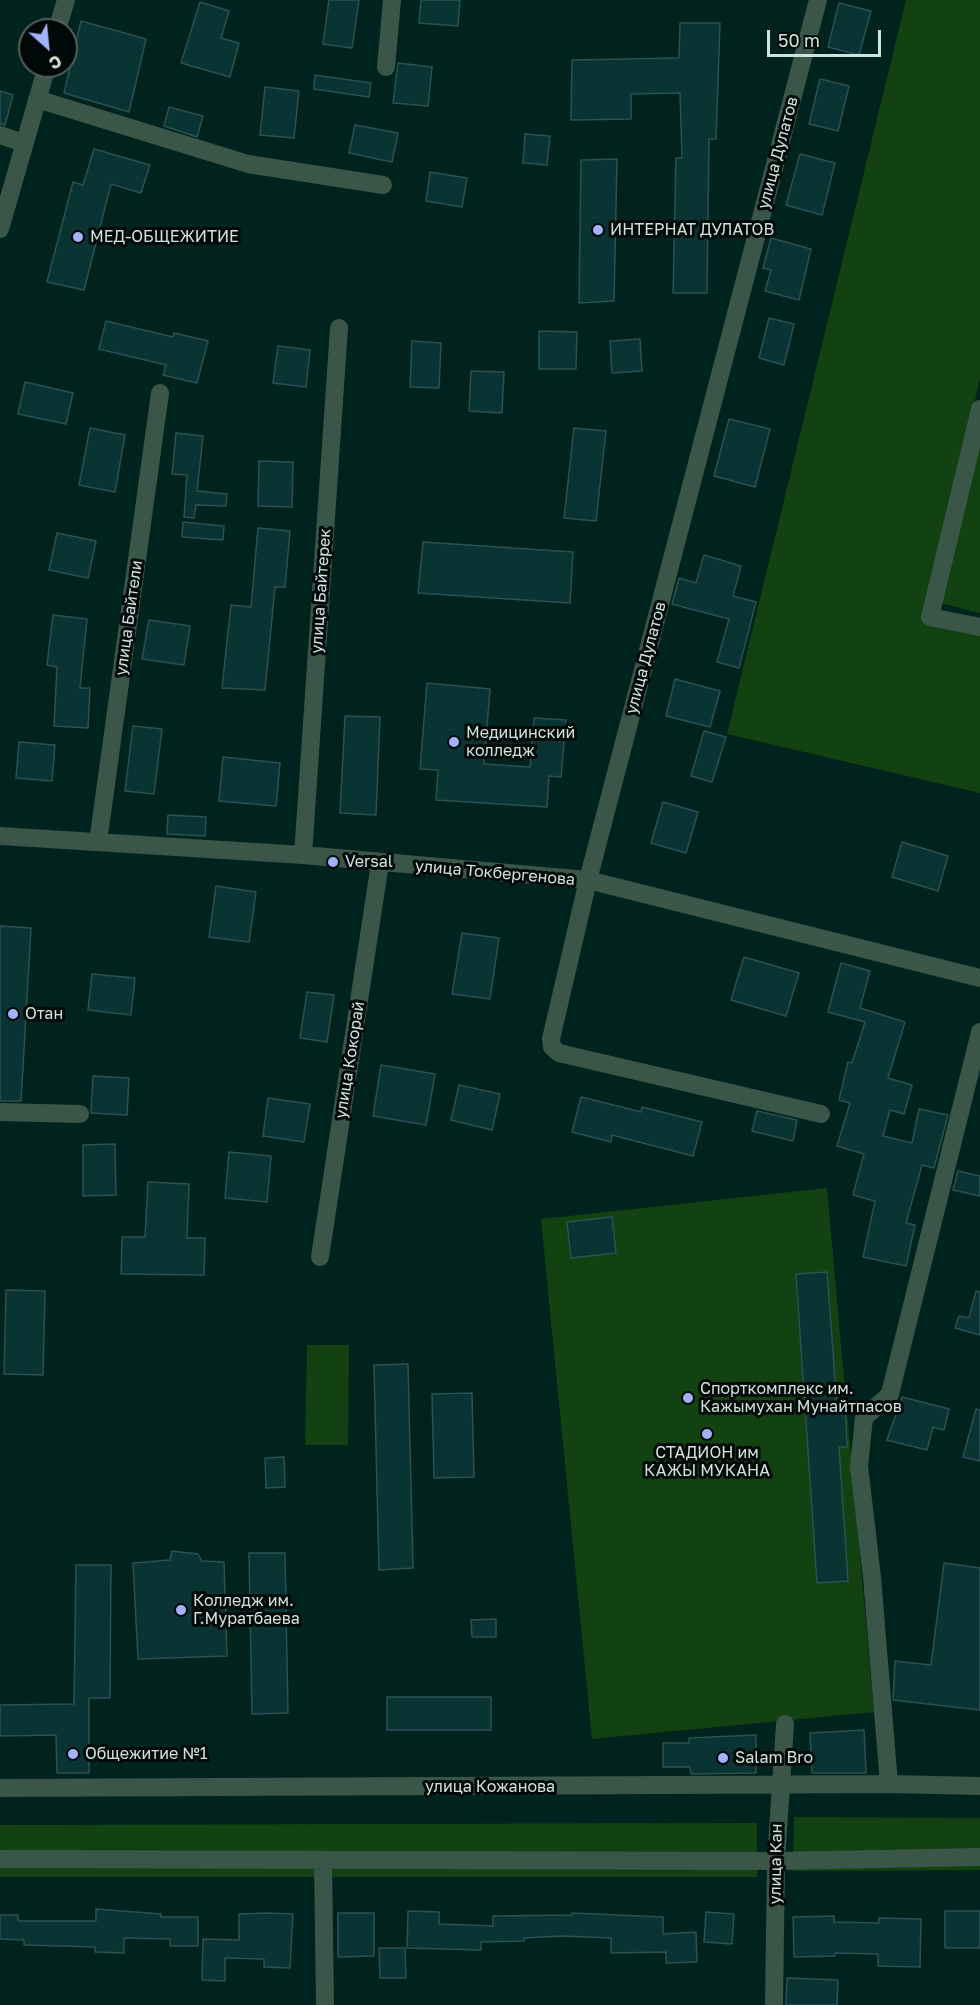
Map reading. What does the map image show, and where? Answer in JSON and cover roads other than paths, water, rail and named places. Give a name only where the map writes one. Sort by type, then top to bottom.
[{"type":"street","points":[[61,18],[66,0]]},
{"type":"street","points":[[386,67],[392,0]]},
{"type":"street","name":"улица Дулатов","points":[[818,0],[588,880],[550,1039],[552,1047],[560,1053],[821,1114]]},
{"type":"street","points":[[0,229],[43,78]]},
{"type":"street","points":[[37,99],[248,164],[383,185]]},
{"type":"street","points":[[0,135],[24,143]]},
{"type":"street","name":"улица Байтерек","points":[[303,855],[339,328]]},
{"type":"street","name":"улица Байтели","points":[[98,842],[160,393]]},
{"type":"street","points":[[980,409],[930,617],[980,627]]},
{"type":"street","name":"улица Токбергенова","points":[[0,836],[303,855],[588,880],[980,978]]},
{"type":"street","name":"улица Кокорай","points":[[320,1257],[380,863]]},
{"type":"street","points":[[889,1784],[872,1577],[859,1466],[864,1418],[890,1394],[980,1032]]},
{"type":"street","points":[[0,1112],[80,1114]]},
{"type":"street","name":"улица Кан","points":[[774,2005],[778,1786],[785,1724]]},
{"type":"street","name":"улица Кожанова","points":[[0,1788],[889,1784],[980,1786]]},
{"type":"street","points":[[0,1859],[323,1862],[776,1861],[980,1857]]},
{"type":"street","points":[[323,1862],[325,2005]]},
{"type":"place","name":"ИНТЕРНАТ ДУЛАТОВ","points":[[598,230]]},
{"type":"place","name":"МЕД-ОБЩЕЖИТИЕ","points":[[78,237]]},
{"type":"place","name":"Медицинский колледж","points":[[454,742]]},
{"type":"place","name":"Versal","points":[[333,862]]},
{"type":"place","name":"Отан","points":[[13,1014]]},
{"type":"place","name":"Спорткомплекс им. Кажымухан Мунайтпасов","points":[[688,1398]]},
{"type":"place","name":"СТАДИОН им КАЖЫ МУКАНА","points":[[707,1434]]},
{"type":"place","name":"Колледж им. Г.Муратбаева","points":[[181,1610]]},
{"type":"place","name":"Общежитие №1","points":[[73,1754]]},
{"type":"place","name":"Salam Bro","points":[[723,1758]]}]
